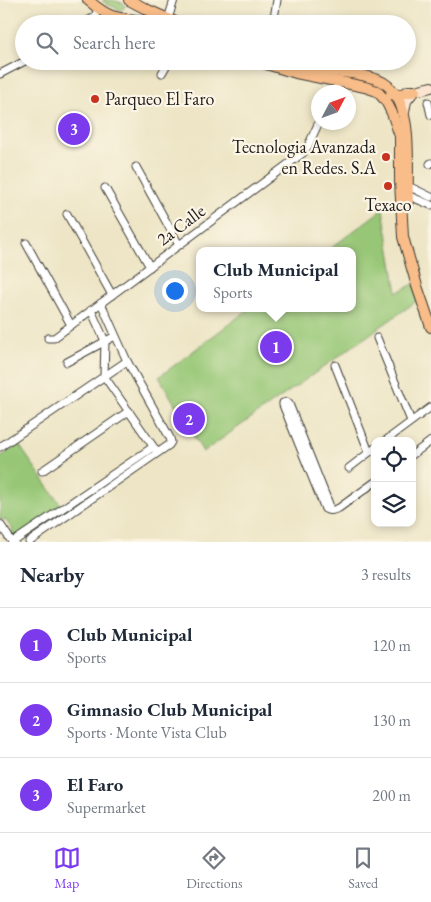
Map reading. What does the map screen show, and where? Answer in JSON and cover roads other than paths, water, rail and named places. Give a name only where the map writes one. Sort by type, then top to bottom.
[{"type":"main road","points":[[88,0],[112,15]]},
{"type":"main road","points":[[121,15],[127,10],[128,0],[159,15]]},
{"type":"main road","points":[[289,70],[335,77],[361,75],[385,83],[396,95],[404,112],[407,135],[407,190],[410,234],[431,306]]},
{"type":"main road","points":[[315,70],[374,90],[382,95],[392,113],[400,136],[403,237],[431,327]]},
{"type":"main road","points":[[353,83],[362,81],[370,83],[396,95],[414,91]]},
{"type":"street","points":[[169,15],[174,0]]},
{"type":"street","points":[[274,15],[277,0]]},
{"type":"street","points":[[0,74],[15,66]]},
{"type":"street","points":[[334,85],[335,77]]},
{"type":"street","points":[[385,83],[399,90],[414,91],[431,87]]},
{"type":"street","points":[[404,112],[406,101],[414,91]]},
{"type":"street","points":[[428,102],[431,115]]},
{"type":"street","name":"2a Calle","points":[[48,338],[54,338],[101,303],[110,292],[177,242],[303,154],[316,130]]},
{"type":"street","points":[[136,167],[177,242]]},
{"type":"street","points":[[105,188],[148,264]]},
{"type":"street","points":[[407,190],[431,197]]},
{"type":"street","points":[[407,190],[431,205]]},
{"type":"street","points":[[67,214],[110,292]]},
{"type":"street","points":[[26,243],[71,325]]},
{"type":"street","points":[[29,542],[158,454],[171,443],[127,361],[101,303]]},
{"type":"street","points":[[92,310],[105,341],[104,376],[158,454]]},
{"type":"street","points":[[67,362],[116,336]]},
{"type":"street","points":[[377,338],[411,421]]},
{"type":"street","points":[[0,447],[127,361]]},
{"type":"street","points":[[335,365],[371,448]]},
{"type":"street","points":[[390,437],[431,407]]},
{"type":"street","points":[[42,471],[129,411]]},
{"type":"street","points":[[299,439],[329,504],[329,510],[339,508],[371,485]]},
{"type":"street","points":[[416,452],[431,441]]},
{"type":"street","points":[[0,524],[12,542],[153,446]]},
{"type":"street","points":[[349,468],[371,451]]},
{"type":"street","points":[[62,508],[67,516]]},
{"type":"place","name":"Parqueo El Faro","points":[[95,99]]},
{"type":"place","name":"El Faro","points":[[74,129]]},
{"type":"place","name":"Tecnologia Avanzada en Redes. S.A","points":[[386,157]]},
{"type":"place","name":"Texaco","points":[[388,186]]},
{"type":"place","name":"Club Municipal","points":[[276,347]]},
{"type":"place","name":"Gimnasio Club Municipal","points":[[189,419]]}]
